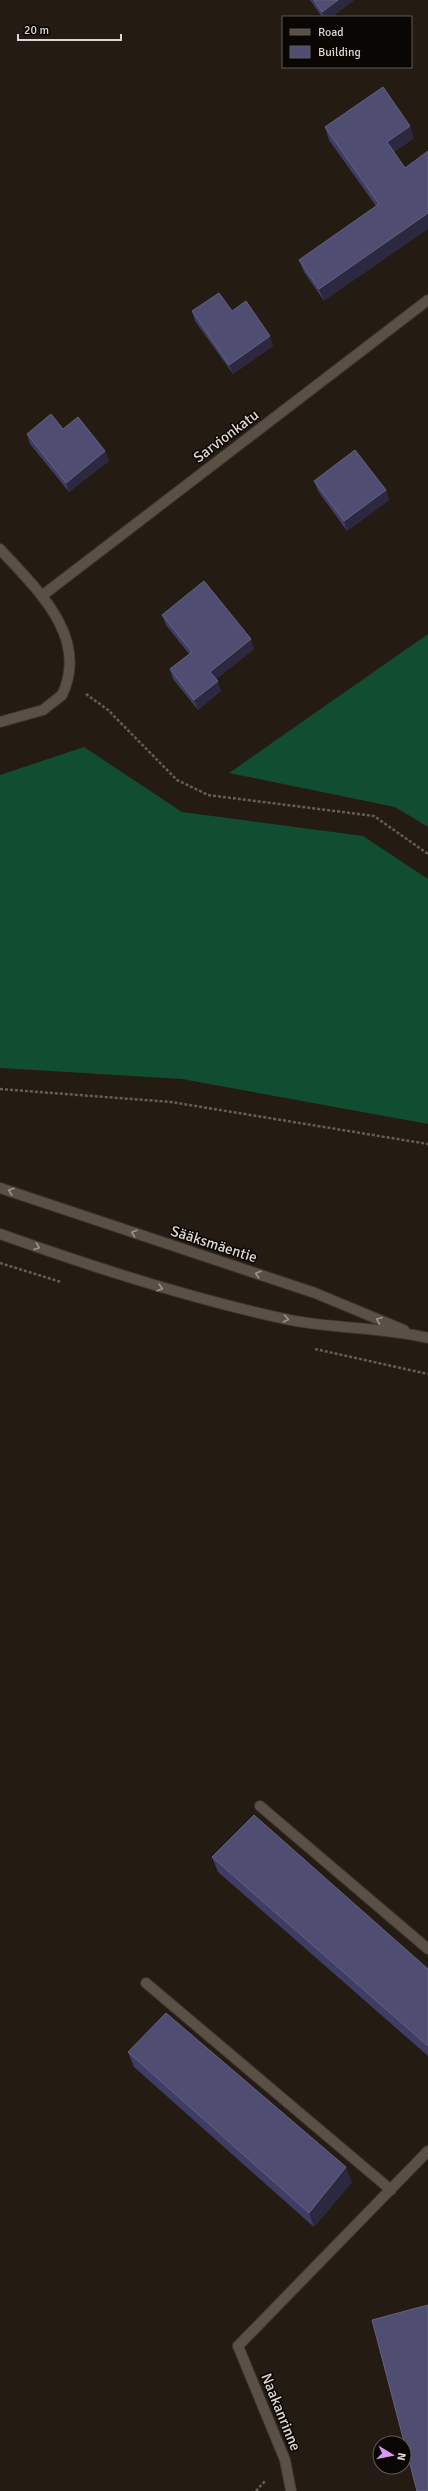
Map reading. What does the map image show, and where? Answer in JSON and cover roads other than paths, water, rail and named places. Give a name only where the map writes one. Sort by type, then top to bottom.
[{"type":"main road","name":"Sarvionkatu","points":[[42,595],[428,300]]},
{"type":"main road","points":[[0,549],[42,595],[63,628],[71,654],[69,681],[62,695],[43,710],[0,722]]},
{"type":"main road","name":"Sääksmäentie","points":[[0,1188],[315,1293],[415,1335]]},
{"type":"main road","name":"Sääksmäentie","points":[[0,1234],[93,1268],[191,1297],[292,1320],[415,1335],[428,1338]]},
{"type":"main road","points":[[260,1806],[428,1949]]},
{"type":"main road","points":[[146,1983],[391,2190],[428,2151]]},
{"type":"main road","name":"Naakanrinne","points":[[291,2491],[285,2460],[238,2346],[391,2190]]}]
